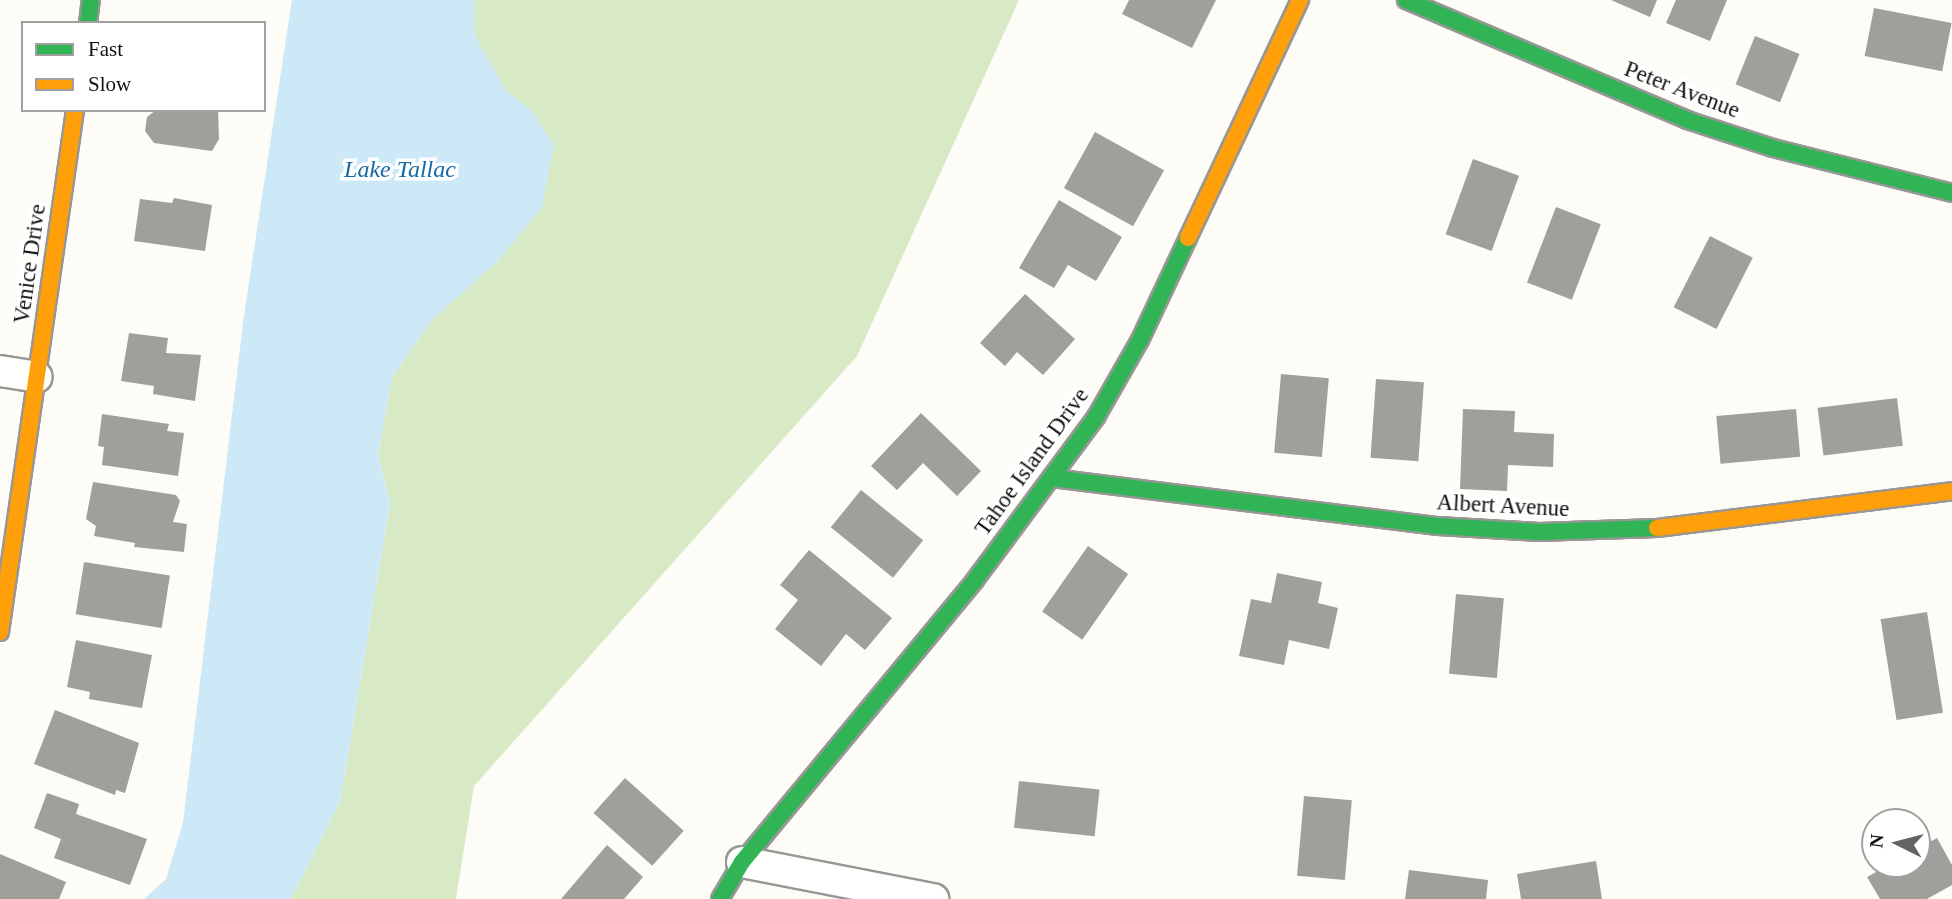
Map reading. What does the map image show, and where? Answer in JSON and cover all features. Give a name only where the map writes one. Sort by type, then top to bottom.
[{"type":"street","points":[[88,21],[91,0]]},
{"type":"street","name":"Tahoe Island Drive","points":[[720,899],[742,862],[975,580],[1096,417],[1140,340],[1300,0]]},
{"type":"street","name":"Peter Avenue","points":[[1406,0],[1687,120],[1773,148],[1952,193]]},
{"type":"street","name":"Venice Drive","points":[[0,632],[75,112]]},
{"type":"street","points":[[0,371],[37,377]]},
{"type":"street","name":"Albert Avenue","points":[[1052,478],[1438,526],[1539,532],[1624,532],[1952,491]]},
{"type":"street","points":[[742,862],[933,899]]},
{"type":"green space","points":[[474,0],[1019,0],[857,356],[474,786],[456,899],[291,899],[340,802],[390,503],[378,455],[392,377],[432,320],[500,259],[532,111],[506,91],[474,35]]},
{"type":"water","name":"Lake Tallac","points":[[292,0],[474,0],[475,35],[506,91],[532,111],[554,145],[542,207],[500,259],[432,320],[392,377],[378,455],[390,503],[340,802],[291,899],[144,899],[166,879],[183,823],[244,315]]},
{"type":"building","points":[[1129,0],[1216,0],[1192,48],[1122,14]]},
{"type":"building","points":[[1611,0],[1657,0],[1650,17]]},
{"type":"building","points":[[1676,0],[1727,0],[1710,41],[1666,23]]},
{"type":"building","points":[[1874,8],[1952,23],[1942,71],[1865,56]]},
{"type":"building","points":[[1755,36],[1800,54],[1780,102],[1736,84]]},
{"type":"building","points":[[153,112],[218,112],[219,139],[212,151],[154,143],[145,131],[147,117]]},
{"type":"building","points":[[1095,132],[1164,170],[1133,226],[1064,188]]},
{"type":"building","points":[[1473,159],[1519,176],[1492,251],[1446,234]]},
{"type":"building","points":[[174,198],[212,205],[205,251],[134,241],[140,199],[172,203]]},
{"type":"building","points":[[1059,200],[1122,237],[1096,281],[1068,265],[1054,288],[1019,268]]},
{"type":"building","points":[[1556,207],[1601,224],[1572,300],[1527,283]]},
{"type":"building","points":[[1710,236],[1753,258],[1716,329],[1674,307]]},
{"type":"building","points":[[1025,294],[1075,339],[1043,375],[1017,352],[1005,366],[980,343]]},
{"type":"building","points":[[129,333],[168,338],[166,353],[201,355],[195,401],[153,394],[154,386],[121,381]]},
{"type":"building","points":[[1281,374],[1329,378],[1322,457],[1274,453]]},
{"type":"building","points":[[1376,379],[1424,382],[1418,461],[1370,458]]},
{"type":"building","points":[[1897,398],[1903,446],[1823,455],[1818,408]]},
{"type":"building","points":[[1463,409],[1515,411],[1514,432],[1554,434],[1553,467],[1508,465],[1507,491],[1460,489]]},
{"type":"building","points":[[1796,409],[1800,457],[1720,464],[1716,416]]},
{"type":"building","points":[[921,413],[981,471],[957,496],[923,463],[897,490],[871,466]]},
{"type":"building","points":[[102,414],[169,424],[167,431],[184,433],[178,476],[102,465],[104,447],[98,446]]},
{"type":"building","points":[[93,482],[176,495],[180,501],[173,522],[187,524],[184,552],[134,547],[135,543],[94,536],[96,526],[86,519]]},
{"type":"building","points":[[861,490],[923,540],[893,578],[831,527]]},
{"type":"building","points":[[1088,546],[1128,574],[1082,640],[1042,612]]},
{"type":"building","points":[[809,550],[892,618],[865,650],[846,634],[821,666],[775,629],[798,600],[780,585]]},
{"type":"building","points":[[84,562],[170,576],[162,628],[76,614]]},
{"type":"building","points":[[1277,573],[1322,582],[1318,603],[1338,608],[1329,649],[1289,640],[1284,665],[1239,656],[1251,599],[1271,603]]},
{"type":"building","points":[[1456,594],[1504,598],[1497,678],[1449,674]]},
{"type":"building","points":[[1927,612],[1943,713],[1897,720],[1881,619]]},
{"type":"building","points":[[76,640],[152,655],[142,708],[89,699],[90,692],[67,687]]},
{"type":"building","points":[[55,710],[139,743],[125,793],[116,790],[115,795],[34,764]]},
{"type":"building","points":[[625,778],[684,831],[652,866],[594,813]]},
{"type":"building","points":[[1019,781],[1100,789],[1095,836],[1014,828]]},
{"type":"building","points":[[47,793],[79,804],[76,814],[147,839],[130,885],[54,858],[61,839],[34,828]]},
{"type":"building","points":[[1304,796],[1352,800],[1345,880],[1297,876]]},
{"type":"building","points":[[1937,838],[1952,865],[1952,885],[1927,899],[1880,899],[1868,878],[1931,878],[1931,841]]},
{"type":"building","points":[[607,845],[643,877],[624,899],[561,899]]},
{"type":"building","points":[[0,854],[66,882],[59,899],[0,899]]},
{"type":"building","points":[[1596,861],[1602,899],[1521,899],[1517,874]]},
{"type":"building","points":[[1409,870],[1488,880],[1486,899],[1405,899]]},
{"type":"traffic: fast","points":[[88,21],[91,0]]},
{"type":"traffic: fast","points":[[1406,0],[1687,120],[1773,148],[1952,193]]},
{"type":"traffic: fast","points":[[720,899],[742,862],[975,580],[1096,417],[1140,340],[1188,238]]},
{"type":"traffic: fast","points":[[1052,478],[1438,526],[1539,532],[1657,528]]},
{"type":"traffic: slow","points":[[1188,238],[1300,0]]},
{"type":"traffic: slow","points":[[0,632],[75,112]]},
{"type":"traffic: slow","points":[[1657,528],[1952,491]]}]
